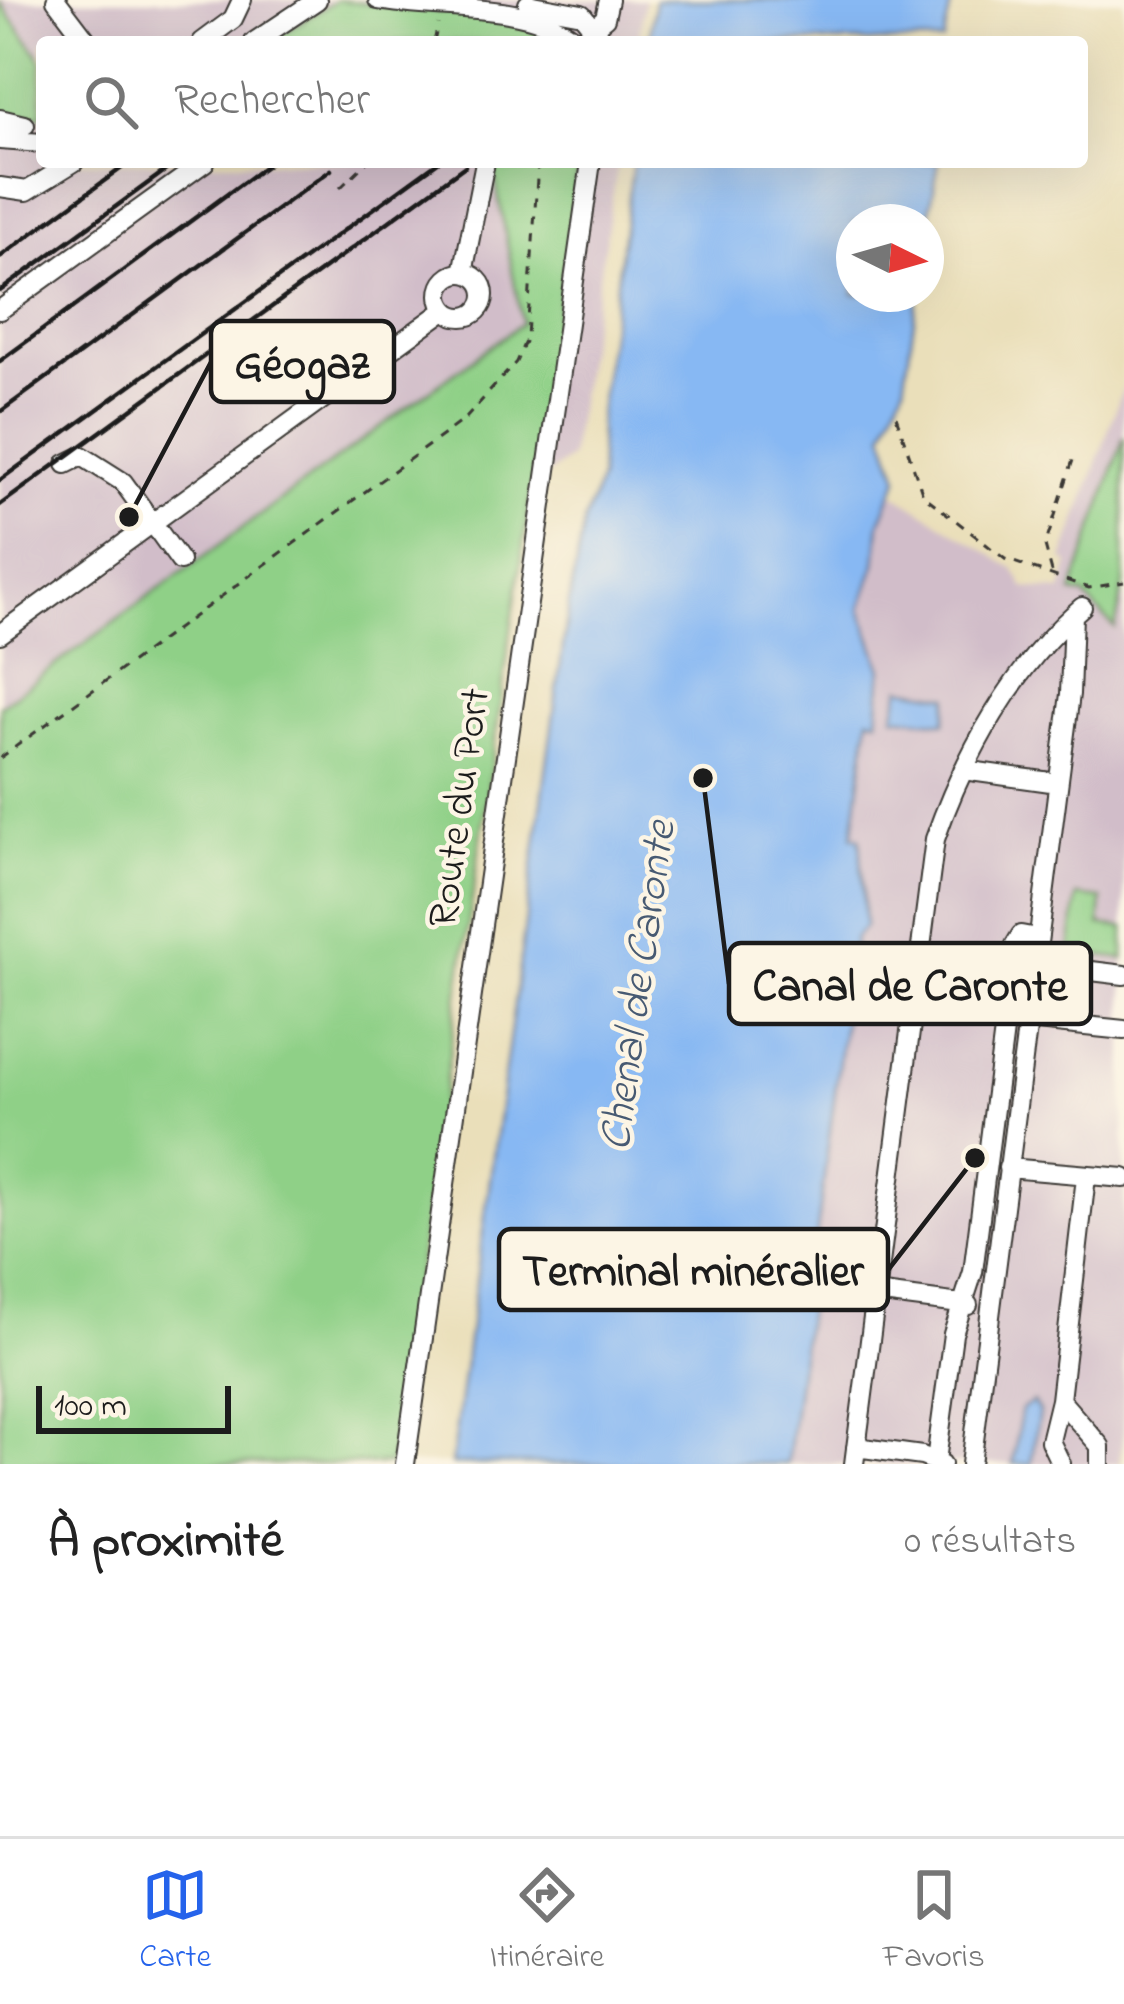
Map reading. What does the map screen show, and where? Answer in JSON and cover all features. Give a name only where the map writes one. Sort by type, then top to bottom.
[{"type":"street","points":[[56,0],[83,36]]},
{"type":"street","points":[[210,36],[233,20],[242,0]]},
{"type":"street","points":[[378,0],[515,10],[573,36]]},
{"type":"street","points":[[502,0],[572,10],[602,36]]},
{"type":"street","points":[[603,36],[612,0]]},
{"type":"street","points":[[263,36],[314,1]]},
{"type":"street","points":[[0,122],[33,125]]},
{"type":"street","points":[[0,140],[36,146]]},
{"type":"street","points":[[0,150],[36,147]]},
{"type":"street","points":[[0,187],[27,191],[64,168]]},
{"type":"street","points":[[0,310],[197,168]]},
{"type":"street","points":[[463,273],[484,168]]},
{"type":"street","name":"Route du Port","points":[[405,1464],[589,168]]},
{"type":"street","points":[[445,310],[465,317],[482,305],[481,284],[463,273]]},
{"type":"street","points":[[445,310],[440,296],[444,282],[463,273]]},
{"type":"street","points":[[0,634],[445,310]]},
{"type":"street","points":[[66,464],[82,456],[100,462],[123,482],[180,561]]},
{"type":"street","points":[[970,1464],[1058,783],[1077,611],[1050,637],[963,770],[927,872],[855,1455],[939,1462],[952,1334],[973,1272],[1015,945],[1021,935],[1037,938]]},
{"type":"street","points":[[963,770],[1058,783]]},
{"type":"street","points":[[1034,964],[1124,975]]},
{"type":"street","points":[[1027,1020],[1124,1030]]},
{"type":"street","points":[[1008,1168],[1124,1178]]},
{"type":"street","points":[[1061,1464],[1050,1441],[1060,1400],[1086,1177]]},
{"type":"street","points":[[875,1293],[991,1308]]},
{"type":"street","points":[[1060,1400],[1100,1446],[1100,1464]]},
{"type":"path","points":[[435,36],[442,4]]},
{"type":"path","points":[[340,188],[361,168]]},
{"type":"path","points":[[0,758],[466,418],[516,362],[527,337],[538,168]]},
{"type":"path","points":[[896,416],[918,486],[930,504],[1005,559],[1089,588],[1124,582]]},
{"type":"path","points":[[1052,574],[1045,545],[1073,460]]},
{"type":"shaded area","points":[[0,0],[645,0],[639,36],[36,36],[36,168],[617,168],[570,458],[0,872]]},
{"type":"shaded area","points":[[1124,385],[1124,437],[1072,592],[1083,595],[1115,627],[1124,584],[1124,928],[1099,925],[1070,951],[1124,959],[1124,1428],[1119,1464],[787,1464],[855,936],[865,926],[859,838],[853,837],[869,717],[878,719],[882,669],[861,608],[876,564],[880,522],[893,493],[1014,569],[1025,588],[1062,591],[1069,563],[1063,560]]},
{"type":"green space","points":[[337,0],[533,21],[558,36],[279,36]]},
{"type":"green space","points":[[0,2],[36,52],[36,116],[0,113]]},
{"type":"green space","points":[[493,168],[578,168],[390,1464],[0,1464],[0,706],[522,323]]},
{"type":"green space","points":[[1124,437],[1124,584],[1115,628],[1083,595],[1072,593]]},
{"type":"green space","points":[[1077,896],[1102,899],[1100,925],[1124,928],[1124,959],[1070,952]]},
{"type":"water","points":[[655,0],[952,0],[944,36],[650,36]]},
{"type":"water","name":"Chenal de Caronte","points":[[632,168],[938,168],[931,204],[836,204],[836,312],[915,312],[904,386],[884,433],[899,477],[880,522],[876,564],[861,608],[882,669],[878,719],[869,718],[853,836],[860,838],[865,927],[855,937],[787,1464],[451,1464],[569,603],[584,523],[600,479],[599,415]]},
{"type":"water","points":[[901,688],[949,696],[945,722],[894,716]]},
{"type":"water","points":[[1033,1402],[1039,1412],[1031,1464],[1013,1464],[1021,1410]]},
{"type":"railway","points":[[0,257],[122,168]]},
{"type":"railway","points":[[0,291],[169,168]]},
{"type":"railway","points":[[0,361],[263,168]]},
{"type":"railway","points":[[0,480],[430,168]]},
{"type":"railway","points":[[0,505],[462,168]]},
{"type":"railway","points":[[0,412],[331,170]]},
{"type":"place","name":"Géogaz","points":[[129,517]]},
{"type":"place","name":"Canal de Caronte","points":[[703,778]]},
{"type":"place","name":"Terminal minéralier","points":[[975,1158]]}]
